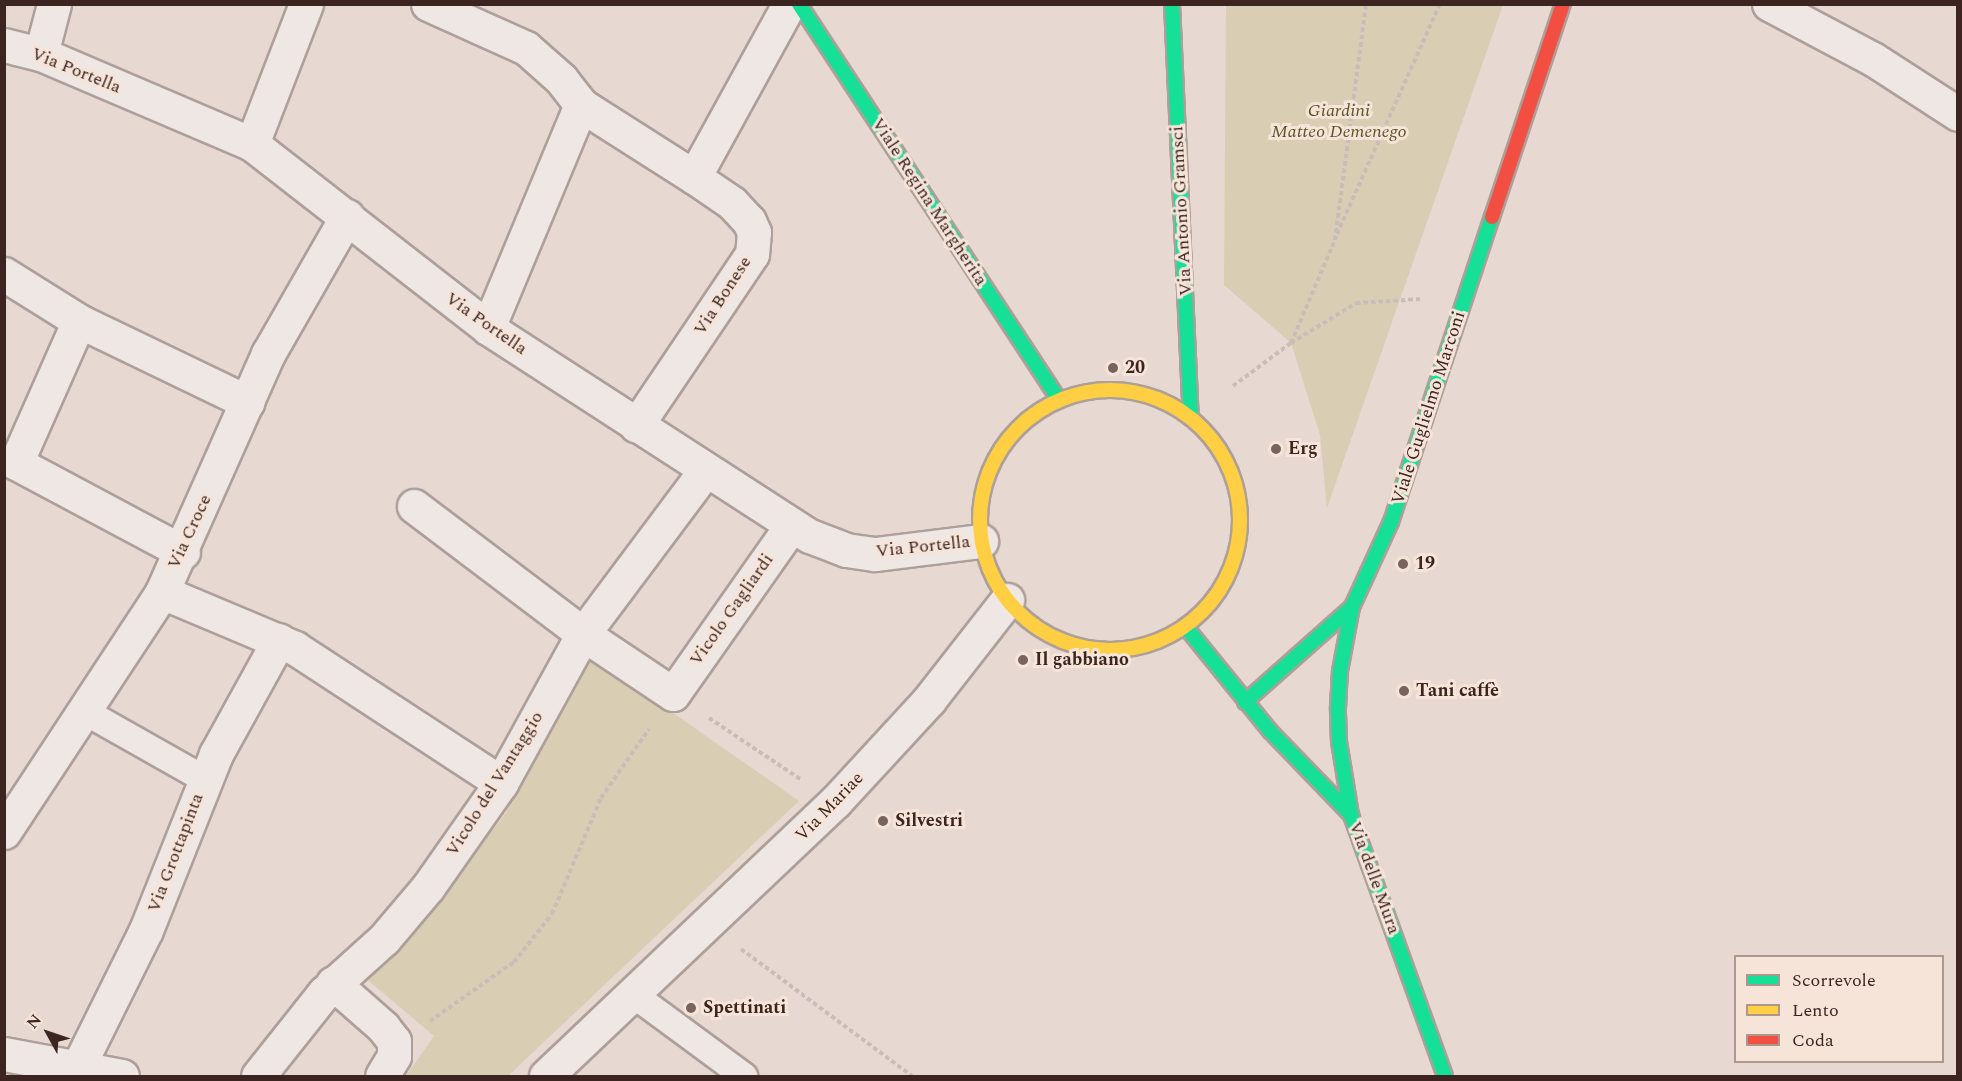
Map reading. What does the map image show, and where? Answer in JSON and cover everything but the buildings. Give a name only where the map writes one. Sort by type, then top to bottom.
[{"type":"street","points":[[41,54],[54,4]]},
{"type":"street","points":[[252,144],[306,4]]},
{"type":"street","name":"Via Bonese","points":[[428,4],[526,48],[561,79],[581,105],[732,203],[749,221],[754,232],[752,254],[636,426]]},
{"type":"street","points":[[694,177],[789,4]]},
{"type":"street","name":"Viale Regina Margherita","points":[[800,4],[1059,400]]},
{"type":"street","name":"Via Antonio Gramsci","points":[[1172,4],[1191,417]]},
{"type":"street","name":"Viale Guglielmo Marconi","points":[[1351,815],[1339,742],[1338,708],[1340,671],[1352,607],[1385,540],[1563,4]]},
{"type":"street","points":[[1769,4],[1864,54],[1958,114]]},
{"type":"street","name":"Via Portella","points":[[4,45],[41,54],[252,144],[488,328],[791,526],[831,545],[875,554],[912,552],[981,541]]},
{"type":"street","points":[[488,328],[581,105]]},
{"type":"street","name":"Via Croce","points":[[4,832],[162,592],[183,552],[281,329],[347,216]]},
{"type":"street","points":[[4,274],[79,321],[247,402]]},
{"type":"street","points":[[79,321],[10,473],[183,552]]},
{"type":"street","points":[[1128,390],[1161,399],[1191,417],[1218,446],[1236,483],[1241,523],[1233,562],[1215,598],[1185,626],[1156,642],[1124,650],[1091,649],[1059,640],[1031,624],[1007,600],[991,572],[981,541],[981,507],[989,473],[1006,443],[1029,417],[1059,400],[1092,391],[1128,390]]},
{"type":"street","name":"Vicolo del Vantaggio","points":[[258,1077],[333,983],[384,939],[418,900],[501,783],[583,634],[705,471]]},
{"type":"street","points":[[414,506],[583,634],[673,694]]},
{"type":"street","name":"Vicolo Gagliardi","points":[[673,694],[791,526]]},
{"type":"street","points":[[162,592],[279,640],[501,783]]},
{"type":"street","name":"Via Mariae","points":[[546,1077],[710,925],[835,802],[929,700],[1007,600]]},
{"type":"street","points":[[1245,702],[1352,607]]},
{"type":"street","name":"Via delle Mura","points":[[1185,626],[1245,702],[1351,815],[1445,1077]]},
{"type":"street","name":"Via Grottapinta","points":[[77,1070],[146,930],[204,779],[279,640]]},
{"type":"street","points":[[333,983],[383,1027],[388,1062]]},
{"type":"street","points":[[4,1054],[122,1077]]},
{"type":"lane","points":[[84,711],[204,779]]},
{"type":"lane","points":[[634,995],[744,1076]]},
{"type":"path","points":[[1335,240],[1366,4]]},
{"type":"path","points":[[1291,343],[1440,4]]},
{"type":"path","points":[[1191,417],[1291,343],[1356,303],[1466,296]]},
{"type":"path","points":[[388,1062],[514,962],[546,922],[601,798],[673,694],[835,802]]},
{"type":"path","points":[[710,925],[912,1077]]},
{"type":"green space","name":"Giardini Matteo Demenego","points":[[1226,5],[1503,5],[1327,508],[1320,435],[1291,343],[1224,285]]},
{"type":"green space","points":[[589,654],[799,801],[508,1076],[406,1076],[434,1036],[363,976],[401,945],[504,816]]},
{"type":"traffic: fast","points":[[799,4],[1059,400]]},
{"type":"traffic: fast","points":[[1172,4],[1191,417]]},
{"type":"traffic: fast","points":[[1351,815],[1339,742],[1338,708],[1340,671],[1352,607],[1391,522],[1492,217]]},
{"type":"traffic: fast","points":[[1245,702],[1352,607]]},
{"type":"traffic: fast","points":[[1185,626],[1270,731],[1351,815],[1445,1076]]},
{"type":"traffic: slow","points":[[1110,390],[1135,393],[1160,400],[1182,412],[1202,428],[1218,448],[1230,470],[1237,495],[1240,520],[1237,545],[1230,570],[1218,592],[1202,612],[1182,628],[1160,640],[1135,647],[1110,650],[1085,647],[1060,640],[1038,628],[1018,612],[1002,592],[990,570],[983,545],[980,520],[983,495],[990,470],[1002,448],[1018,428],[1038,412],[1060,400],[1085,393],[1110,390]]},
{"type":"traffic: jam","points":[[1492,217],[1563,4]]},
{"type":"place","name":"20","points":[[1113,368]]},
{"type":"place","name":"Erg","points":[[1276,449]]},
{"type":"place","name":"19","points":[[1403,564]]},
{"type":"place","name":"Il gabbiano","points":[[1023,660]]},
{"type":"place","name":"Tani caffè","points":[[1404,691]]},
{"type":"place","name":"Silvestri","points":[[883,821]]},
{"type":"place","name":"Spettinati","points":[[691,1008]]}]
